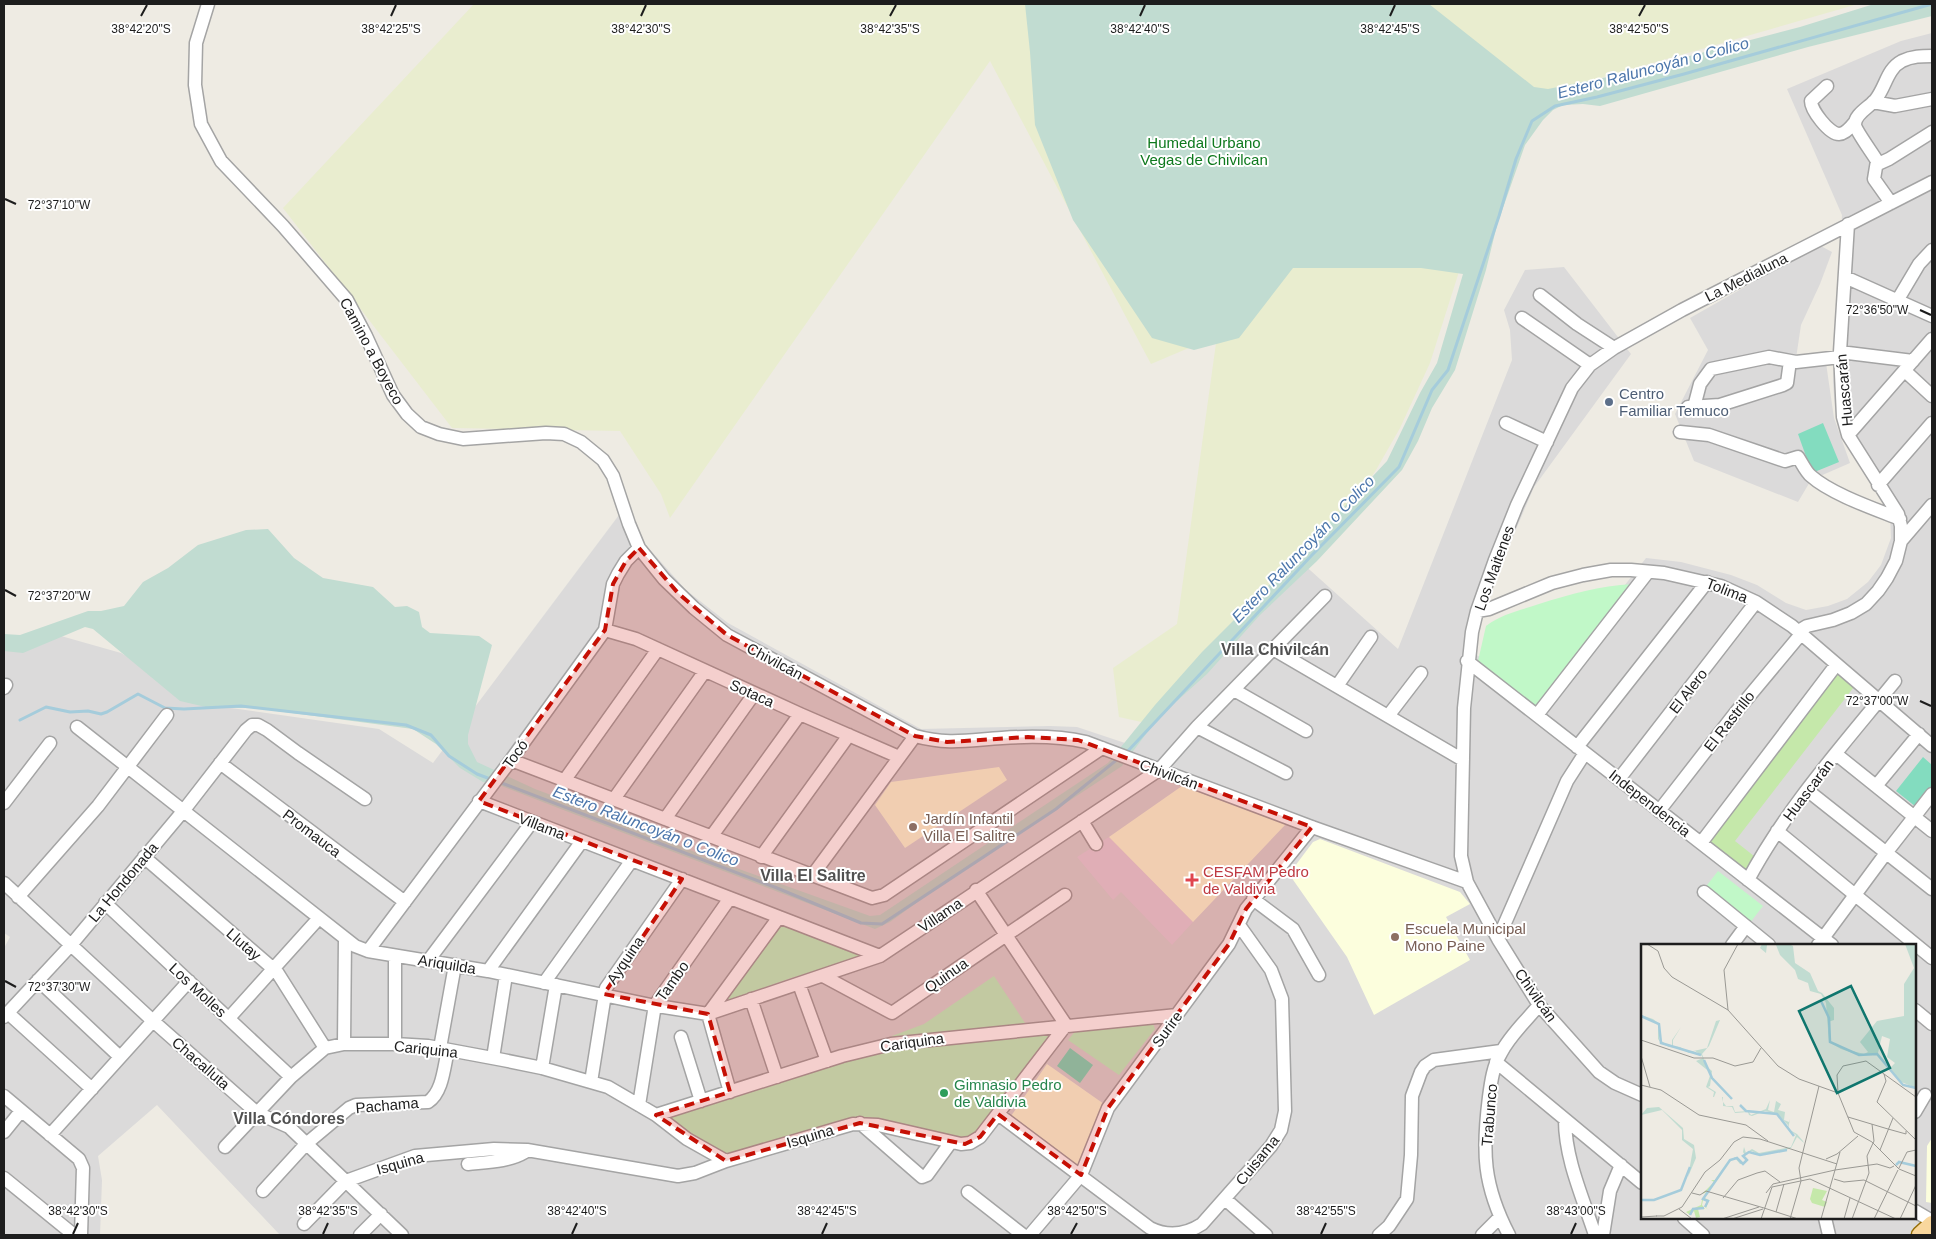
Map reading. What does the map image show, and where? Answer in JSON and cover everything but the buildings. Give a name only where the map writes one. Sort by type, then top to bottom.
[{"type":"main road","points":[[1920,1235],[1932,1223]]},
{"type":"street","name":"Camino a Boyeco","points":[[208,4],[196,43],[194,85],[201,124],[221,161],[284,226],[347,300],[393,395],[407,414],[421,427],[450,438],[564,434],[582,442],[603,460],[613,476],[629,524],[640,548]]},
{"type":"street","points":[[1827,86],[1811,101],[1811,105],[1819,117],[1835,133],[1840,134],[1845,132],[1855,122],[1858,115],[1873,102],[1882,90],[1887,77],[1896,66],[1908,58],[1932,56]]},
{"type":"street","points":[[1873,102],[1895,106],[1932,99]]},
{"type":"street","points":[[1855,122],[1856,129],[1878,164]]},
{"type":"street","points":[[1891,202],[1874,179],[1874,172],[1878,164],[1932,132]]},
{"type":"street","name":"La Medialuna","points":[[1572,388],[1590,365],[1614,348],[1682,310],[1848,224],[1891,202],[1931,185]]},
{"type":"street","name":"Huascarán","points":[[1848,224],[1840,355],[1843,417],[1848,436],[1900,519],[1901,541]]},
{"type":"street","points":[[1897,300],[1920,264],[1932,250]]},
{"type":"street","points":[[1845,277],[1932,316]]},
{"type":"street","points":[[1540,295],[1577,324],[1614,348]]},
{"type":"street","points":[[1522,318],[1590,365]]},
{"type":"street","points":[[1848,436],[1932,340]]},
{"type":"street","points":[[1790,361],[1787,382],[1783,385],[1720,405],[1691,407],[1700,384],[1711,369],[1769,357],[1790,361],[1840,355],[1909,366],[1932,396]]},
{"type":"street","name":"Los Maitenes","points":[[1467,882],[1461,856],[1464,708],[1467,661],[1477,611],[1517,505],[1572,388]]},
{"type":"street","points":[[1506,423],[1546,442]]},
{"type":"street","points":[[1878,485],[1932,423]]},
{"type":"street","points":[[1680,432],[1708,435],[1785,461],[1798,457],[1810,476],[1823,484],[1853,500],[1900,519]]},
{"type":"street","points":[[1801,634],[1802,629],[1807,626],[1833,620],[1851,613],[1866,604],[1887,578],[1896,561],[1901,541],[1932,505]]},
{"type":"street","name":"Tocó","points":[[368,951],[478,801],[511,760],[605,630],[613,584],[626,561],[640,548]]},
{"type":"street","name":"Chivilcán","points":[[640,548],[678,594],[727,635],[914,736],[933,741],[947,742],[1003,738],[1065,738],[1086,742],[1312,827],[1467,882],[1498,938],[1539,1005],[1600,1072],[1615,1083],[1641,1095]]},
{"type":"street","name":"Tolima","points":[[1477,611],[1489,609],[1552,583],[1583,574],[1611,570],[1648,572],[1707,582],[1735,591],[1756,602],[1801,634],[1932,746]]},
{"type":"street","points":[[1537,716],[1648,572]]},
{"type":"street","points":[[1498,938],[1581,750],[1707,582]]},
{"type":"street","name":"Villama","points":[[478,801],[880,956],[976,890],[1159,770],[1325,596]]},
{"type":"street","name":"El Alero","points":[[1619,779],[1756,602]]},
{"type":"street","name":"Sotaca","points":[[605,630],[636,639],[754,694],[899,757]]},
{"type":"street","name":"El Rastrillo","points":[[1659,810],[1736,712],[1801,634]]},
{"type":"street","points":[[1336,686],[1371,637]]},
{"type":"street","points":[[1273,649],[1463,760]]},
{"type":"street","points":[[564,781],[658,650]]},
{"type":"street","name":"Independencia","points":[[1467,661],[1748,880],[1824,943]]},
{"type":"street","points":[[1701,843],[1836,665]]},
{"type":"street","points":[[614,799],[705,671]]},
{"type":"street","points":[[1388,716],[1421,673]]},
{"type":"street","name":"Huascarán","points":[[1748,880],[1777,831],[1807,790],[1895,681]]},
{"type":"street","points":[[1234,690],[1306,731]]},
{"type":"street","points":[[665,819],[754,694]]},
{"type":"street","points":[[712,837],[800,714]]},
{"type":"street","points":[[18,897],[98,806],[167,715]]},
{"type":"street","name":"La Hondonada","points":[[6,1015],[71,945],[252,725],[258,725],[267,730],[365,799]]},
{"type":"street","name":"Ariquilda","points":[[77,727],[355,946],[368,951],[488,971],[708,1014],[880,956]]},
{"type":"street","points":[[1197,728],[1286,774]]},
{"type":"street","points":[[1876,786],[1918,734]]},
{"type":"street","points":[[761,857],[849,735]]},
{"type":"street","points":[[812,876],[914,736]]},
{"type":"street","points":[[4,803],[50,743]]},
{"type":"street","points":[[511,760],[867,897],[880,896],[1107,750]]},
{"type":"street","points":[[1836,754],[1932,832]]},
{"type":"street","name":"Promauca","points":[[220,763],[405,902]]},
{"type":"street","points":[[1807,790],[1932,889]]},
{"type":"street","points":[[1824,943],[1855,894],[1932,794]]},
{"type":"street","points":[[1082,821],[1096,844]]},
{"type":"street","points":[[428,961],[532,822]]},
{"type":"street","name":"Surire","points":[[1030,1235],[1081,1175],[1108,1108],[1229,944],[1246,908],[1312,827]]},
{"type":"street","points":[[1777,831],[1915,944]]},
{"type":"street","points":[[488,971],[582,841]]},
{"type":"street","name":"Llutay","points":[[144,857],[273,969],[326,1048]]},
{"type":"street","points":[[542,1068],[550,984],[632,860]]},
{"type":"street","name":"Ayquina","points":[[591,1082],[604,994],[612,977],[682,879]]},
{"type":"street","name":"Chacalluta","points":[[4,883],[153,1021],[257,1112],[289,1127],[402,1235]]},
{"type":"street","points":[[976,890],[1066,1025]]},
{"type":"street","points":[[1704,892],[1769,944]]},
{"type":"street","name":"Quinua","points":[[823,976],[892,1013],[1066,895]]},
{"type":"street","name":"Tambo","points":[[639,1105],[655,1005],[730,898]]},
{"type":"street","points":[[1253,900],[1293,929],[1319,976]]},
{"type":"street","name":"Los Molles","points":[[105,904],[291,1076]]},
{"type":"street","points":[[730,1092],[708,1014],[779,917]]},
{"type":"street","points":[[229,1018],[319,918]]},
{"type":"street","name":"Cuisama","points":[[998,1114],[1150,1228],[1170,1234],[1190,1233],[1202,1224],[1272,1146],[1281,1130],[1285,1111],[1281,992],[1271,970],[1239,924]]},
{"type":"street","points":[[1733,944],[1746,926]]},
{"type":"street","points":[[344,1044],[345,938]]},
{"type":"street","points":[[1916,945],[1932,958]]},
{"type":"street","points":[[394,956],[395,1044]]},
{"type":"street","name":"Pachama","points":[[263,1191],[306,1144],[352,1106],[428,1102],[431,1099],[438,1090],[454,965]]},
{"type":"street","points":[[493,1058],[506,975]]},
{"type":"street","points":[[38,980],[120,1057]]},
{"type":"street","points":[[50,1135],[189,981]]},
{"type":"street","points":[[799,984],[827,1061]]},
{"type":"street","points":[[751,999],[777,1077]]},
{"type":"street","name":"Trabunco","points":[[1508,1235],[1491,1195],[1485,1165],[1487,1115],[1499,1057],[1539,1005]]},
{"type":"street","points":[[1916,1011],[1932,1023]]},
{"type":"street","points":[[6,1015],[92,1088]]},
{"type":"street","name":"Cariquina","points":[[656,1115],[858,1051],[891,1044],[1177,1015]]},
{"type":"street","name":"Isquina","points":[[346,1181],[415,1156],[494,1149],[527,1150],[586,1162],[678,1176],[695,1173],[726,1161],[860,1123],[878,1125],[965,1144],[975,1140],[998,1114],[1066,1025]]},
{"type":"street","points":[[681,1037],[701,1101]]},
{"type":"street","name":"Cariquina","points":[[225,1147],[291,1076],[326,1048],[344,1044],[395,1044],[444,1049],[493,1058],[542,1068],[608,1087],[656,1115],[687,1139],[726,1161]]},
{"type":"street","points":[[1378,1235],[1389,1226],[1407,1199],[1411,1155],[1412,1096],[1421,1072],[1425,1066],[1434,1060],[1499,1057],[1565,1120],[1641,1182]]},
{"type":"street","points":[[1916,1110],[1925,1095]]},
{"type":"street","points":[[4,1096],[79,1159],[83,1168],[81,1235]]},
{"type":"street","points":[[4,1132],[21,1111]]},
{"type":"street","points":[[1565,1120],[1565,1139],[1595,1235]]},
{"type":"street","points":[[860,1123],[922,1177],[927,1174],[951,1142]]},
{"type":"street","points":[[468,1164],[501,1161],[518,1156],[527,1150]]},
{"type":"street","points":[[1603,1235],[1610,1190],[1621,1165]]},
{"type":"street","points":[[4,1178],[74,1235]]},
{"type":"street","points":[[304,1224],[346,1181]]},
{"type":"street","points":[[968,1192],[1023,1235]]},
{"type":"street","points":[[1225,1199],[1266,1235]]},
{"type":"street","points":[[1916,1212],[1932,1223]]},
{"type":"street","points":[[360,1235],[381,1214]]},
{"type":"street","points":[[1482,1235],[1500,1218]]},
{"type":"street","points":[[1685,1219],[1703,1235]]},
{"type":"street","points":[[1825,1219],[1829,1235]]},
{"type":"highlighted area","points":[[639,548],[678,593],[727,635],[915,736],[947,742],[1028,737],[1078,740],[1312,827],[1246,909],[1229,944],[1108,1108],[1081,1175],[998,1114],[980,1137],[965,1144],[860,1123],[726,1161],[656,1115],[730,1092],[708,1014],[604,994],[682,879],[479,801],[605,630],[613,584],[626,561]]},
{"type":"shaded area","points":[[1932,33],[1932,1235],[280,1235],[157,1105],[98,1156],[102,1180],[100,1235],[4,1235],[4,948],[10,937],[4,933],[4,638],[54,634],[121,653],[210,705],[379,729],[433,763],[619,515],[686,590],[728,623],[921,729],[1077,727],[1131,745],[1301,562],[1398,649],[1512,360],[1510,330],[1504,310],[1525,270],[1564,267],[1631,354],[1534,487],[1466,647],[1536,699],[1646,558],[1681,562],[1731,575],[1757,585],[1786,603],[1806,610],[1828,606],[1847,599],[1868,582],[1881,565],[1891,538],[1890,513],[1840,430],[1835,409],[1833,383],[1842,215],[1787,89],[1901,41]]},
{"type":"shaded area","points":[[1819,245],[1832,252],[1801,325],[1795,365],[1826,363],[1834,418],[1850,463],[1811,480],[1798,502],[1694,461],[1675,414],[1708,350],[1690,318]]},
{"type":"shaded area","name":"Jardín Infantil Villa El Salitre","points":[[999,767],[1007,780],[905,848],[875,805],[891,782]]},
{"type":"shaded area","name":"CESFAM Pedro de Valdivia","points":[[1182,786],[1286,824],[1193,922],[1109,837]]},
{"type":"shaded area","points":[[1109,837],[1193,922],[1172,945],[1121,892],[1113,900],[1077,857]]},
{"type":"shaded area","name":"Escuela Municipal Mono Paine","points":[[1320,839],[1460,892],[1470,904],[1446,917],[1470,960],[1374,1015],[1347,957],[1289,874],[1313,842]]},
{"type":"shaded area","points":[[1047,1064],[1104,1104],[1077,1166],[1011,1116]]},
{"type":"shaded area","points":[[1932,1138],[1932,1203],[1926,1202],[1927,1146]]},
{"type":"green space","points":[[474,4],[1858,4],[1548,93],[1496,155],[1430,363],[1400,428],[1376,470],[1364,488],[1146,723],[1119,717],[1113,668],[1177,624],[1217,336],[1151,364],[990,61],[670,518],[661,494],[620,431],[452,428],[283,208]]},
{"type":"green space","name":"Humedal Urbano Vegas de Chivilcan","points":[[1025,4],[1429,4],[1534,87],[1548,89],[1617,75],[1800,27],[1874,4],[1932,4],[1932,16],[1808,47],[1600,106],[1583,104],[1563,105],[1553,110],[1543,120],[1525,145],[1497,225],[1486,270],[1455,370],[1432,408],[1418,441],[1402,470],[1317,561],[1260,615],[1207,674],[1158,718],[1122,766],[930,893],[890,922],[875,929],[499,785],[483,782],[460,768],[436,744],[413,729],[254,708],[210,708],[180,701],[93,629],[85,627],[23,653],[4,651],[4,634],[20,635],[88,611],[101,611],[124,606],[143,582],[168,568],[198,545],[246,530],[268,529],[294,558],[323,578],[373,587],[395,607],[407,606],[419,612],[422,627],[430,633],[479,636],[492,645],[468,735],[468,744],[477,762],[535,789],[634,826],[711,859],[870,916],[880,915],[1108,763],[1155,705],[1202,652],[1300,554],[1387,461],[1420,393],[1437,363],[1463,274],[1421,268],[1293,268],[1239,338],[1194,350],[1152,338],[1073,220],[1035,125]]},
{"type":"green space","points":[[1823,423],[1839,462],[1812,473],[1798,434]]},
{"type":"green space","points":[[1633,584],[1537,708],[1481,666],[1478,661],[1486,626],[1505,615],[1574,594]]},
{"type":"green space","points":[[1836,665],[1857,683],[1735,841],[1759,860],[1748,880],[1701,843]]},
{"type":"green space","points":[[1923,757],[1932,765],[1932,787],[1916,807],[1896,791]]},
{"type":"green space","points":[[1718,871],[1763,906],[1749,924],[1704,889]]},
{"type":"green space","points":[[781,924],[861,955],[860,959],[791,978],[724,1002]]},
{"type":"green space","points":[[994,976],[1027,1026],[1056,1030],[972,1136],[960,1139],[869,1117],[845,1120],[727,1156],[664,1118],[882,1050],[892,1036],[924,1024]]},
{"type":"green space","points":[[1153,1024],[1155,1029],[1119,1075],[1068,1040],[1077,1029]]},
{"type":"green space","points":[[1070,1048],[1093,1065],[1080,1083],[1057,1066]]},
{"type":"waterway","name":"Estero Raluncoyán o Colico","points":[[1126,753],[1312,555],[1399,467],[1432,390],[1448,370],[1516,159],[1532,121],[1555,106],[1684,74],[1932,4]]},
{"type":"waterway","name":"Estero Raluncoyán o Colico","points":[[20,720],[46,707],[70,712],[88,711],[101,714],[138,694],[165,708],[241,706],[406,725],[431,735],[449,756],[477,774],[493,780]]},
{"type":"waterway","name":"Estero Raluncoyán o Colico","points":[[499,782],[777,888],[861,923],[882,924],[1056,809],[1119,758]]},
{"type":"place","name":"Centro Familiar Temuco","points":[[1609,402]]},
{"type":"place","name":"Jardín Infantil Villa El Salitre","points":[[913,827]]},
{"type":"place","name":"CESFAM Pedro de Valdivia","points":[[1192,880]]},
{"type":"place","name":"Escuela Municipal Mono Paine","points":[[1395,937]]},
{"type":"place","name":"Gimnasio Pedro de Valdivia","points":[[944,1093]]},
{"type":"district","name":"Villa Chivilcán","points":[[1275,649]]},
{"type":"district","name":"Villa El Salitre","points":[[813,875]]},
{"type":"district","name":"Villa Cóndores","points":[[289,1118]]}]
